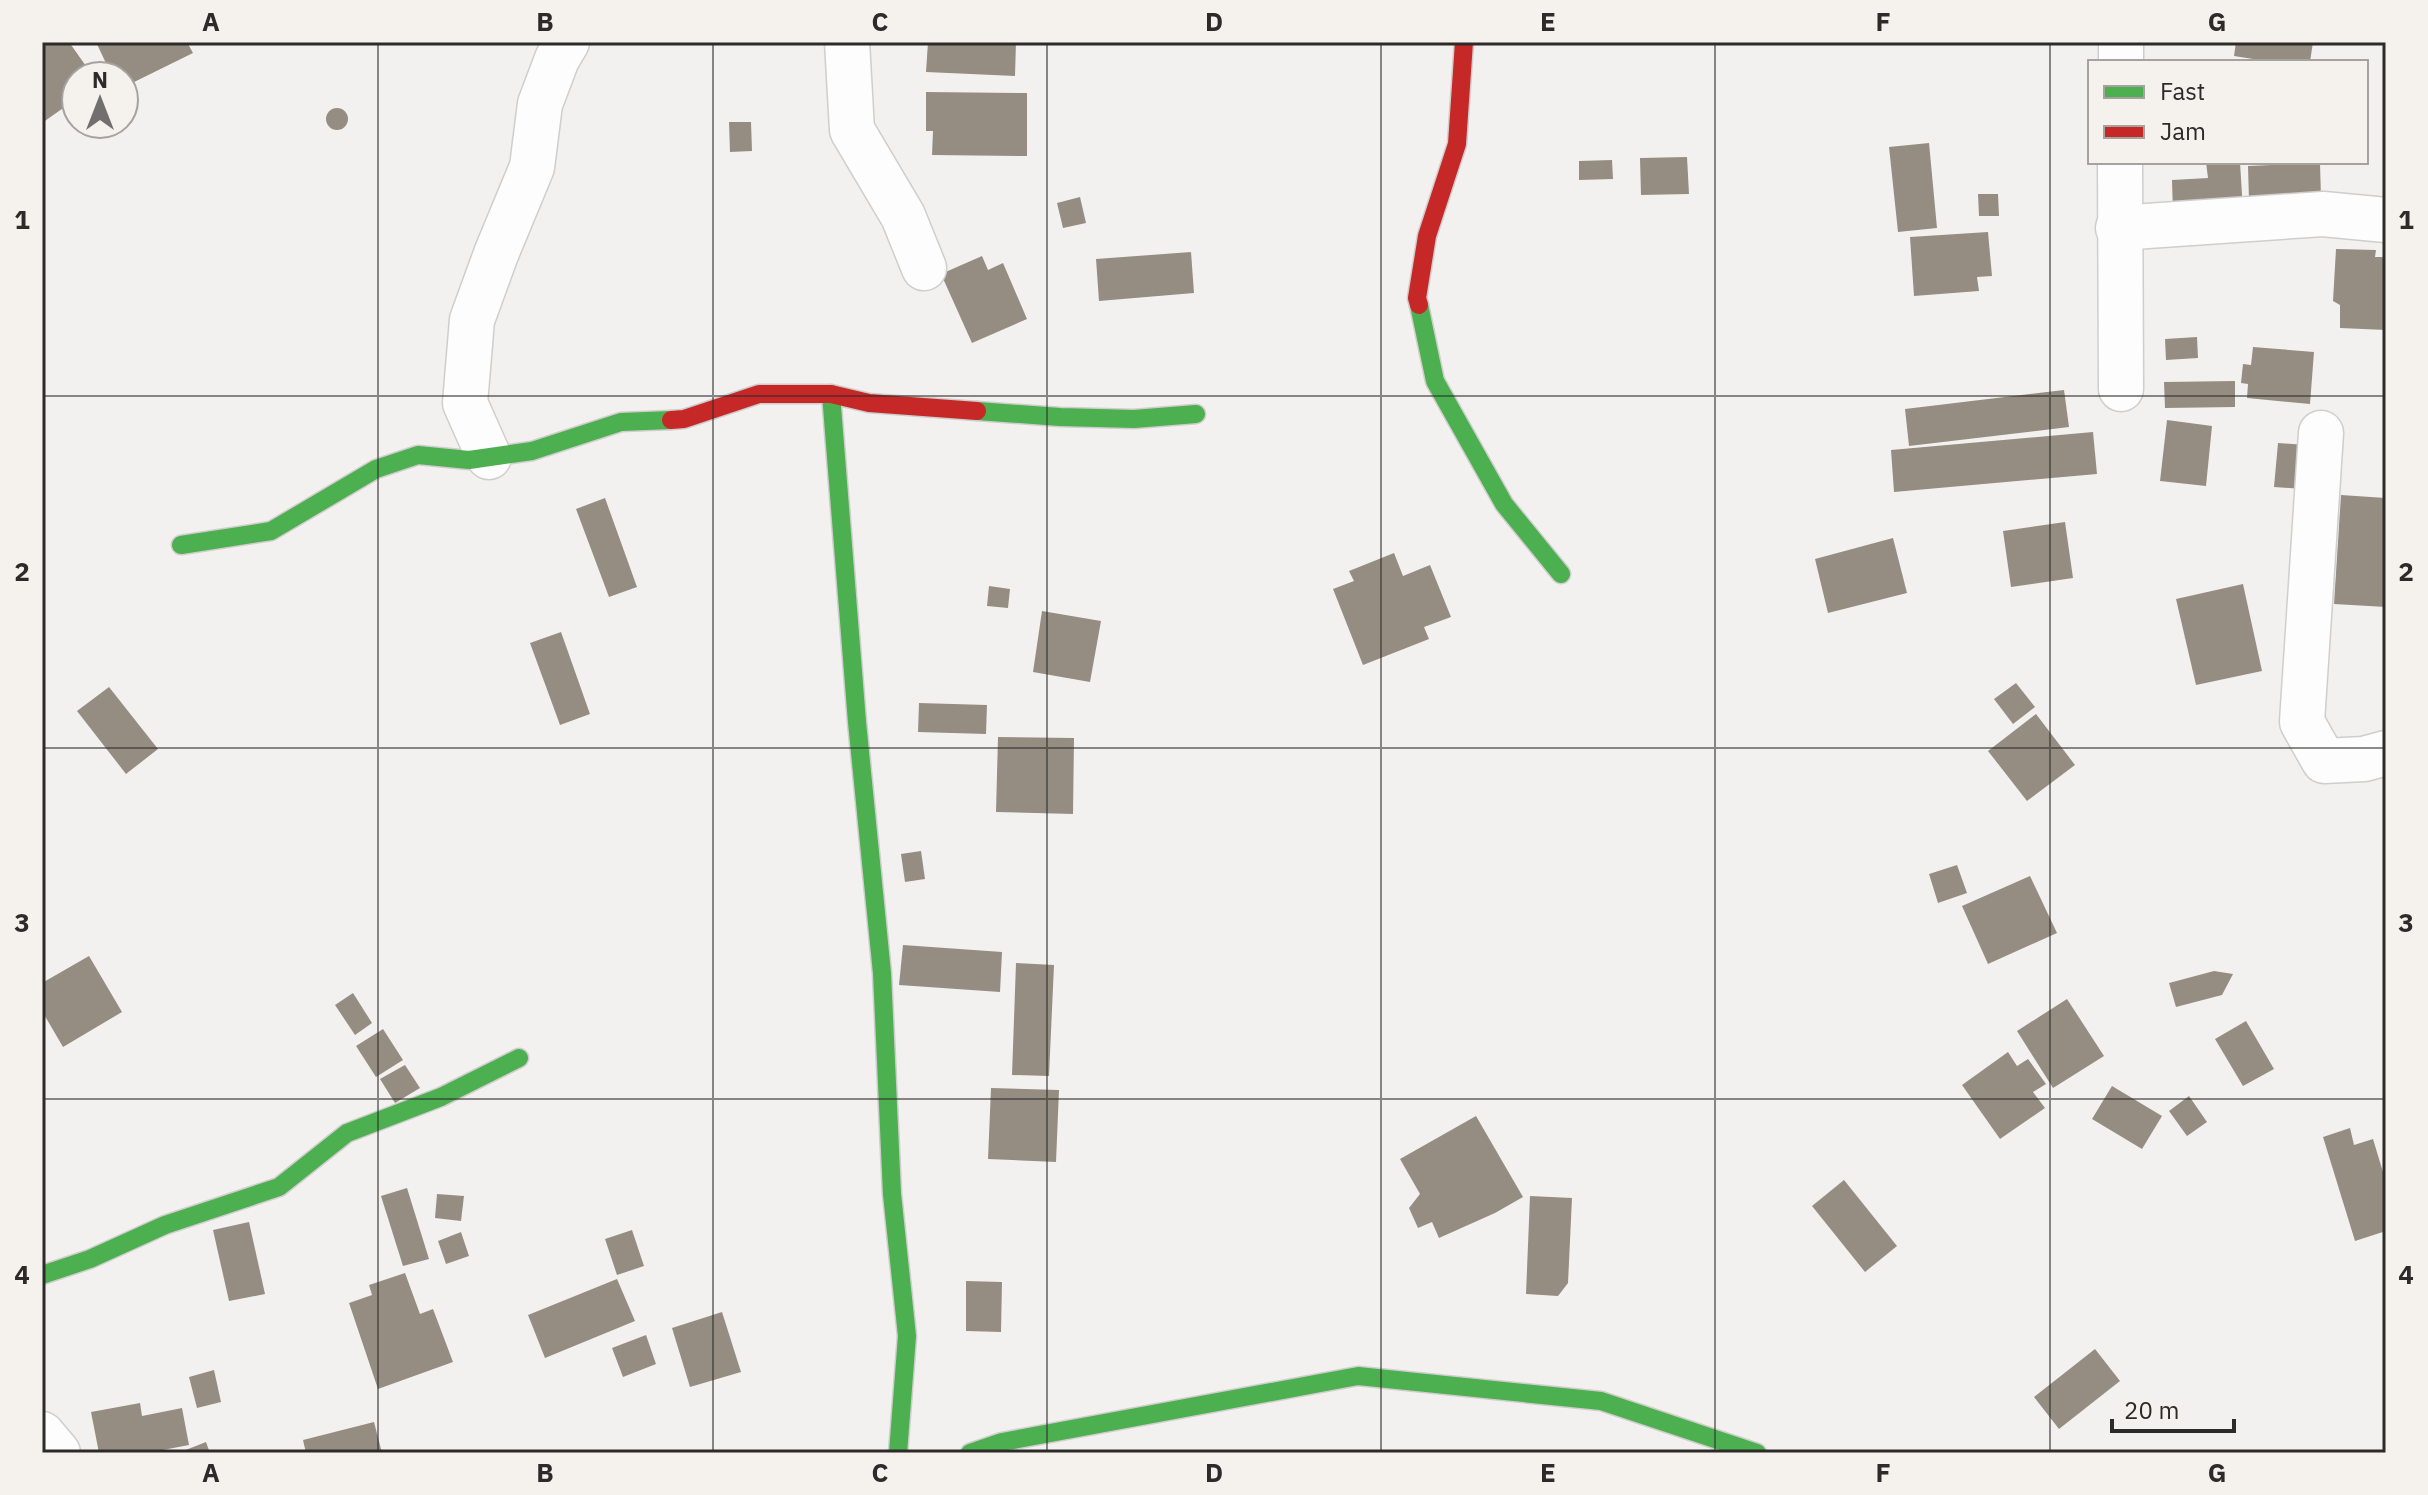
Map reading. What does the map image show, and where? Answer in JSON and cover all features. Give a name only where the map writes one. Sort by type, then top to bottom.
[{"type":"street","points":[[489,457],[465,403],[472,320],[532,167],[540,104],[567,42]]},
{"type":"street","points":[[847,42],[852,130],[903,216],[924,268]]},
{"type":"street","points":[[1464,42],[1457,144],[1427,236],[1417,298],[1435,381],[1504,504],[1561,574]]},
{"type":"street","points":[[2120,164],[2121,389]]},
{"type":"street","points":[[2118,228],[2323,214],[2386,220]]},
{"type":"street","points":[[181,545],[271,531],[376,469],[418,455],[469,460],[532,451],[621,422],[684,419],[759,394],[831,394],[869,403],[1060,417],[1134,419],[1196,414]]},
{"type":"street","points":[[831,394],[857,722],[873,867],[892,1194],[907,1336],[898,1453]]},
{"type":"street","points":[[2321,433],[2302,722],[2324,761],[2364,759],[2386,753]]},
{"type":"street","points":[[42,1275],[90,1259],[165,1225],[279,1187],[347,1133],[441,1097],[519,1058]]},
{"type":"street","points":[[970,1453],[1002,1442],[1358,1376],[1601,1401],[1757,1453]]},
{"type":"street","points":[[42,1434],[58,1453]]},
{"type":"building","points":[[42,42],[69,42],[82,60],[60,60],[60,110],[42,123]]},
{"type":"building","points":[[96,42],[187,42],[193,53],[140,79],[140,60],[104,60]]},
{"type":"building","points":[[928,42],[1016,42],[1015,76],[926,72]]},
{"type":"building","points":[[2236,42],[2313,42],[2310,60],[2259,60],[2234,56]]},
{"type":"building","points":[[926,92],[1027,93],[1027,156],[932,155],[933,131],[926,131]]},
{"type":"building","points":[[337,108],[345,111],[348,119],[345,127],[337,130],[329,127],[326,119],[329,111]]},
{"type":"building","points":[[729,122],[751,122],[752,151],[730,152]]},
{"type":"building","points":[[1929,143],[1937,228],[1898,232],[1889,147]]},
{"type":"building","points":[[1687,157],[1689,194],[1641,195],[1640,158]]},
{"type":"building","points":[[1612,160],[1613,179],[1579,180],[1579,161]]},
{"type":"building","points":[[2206,164],[2240,164],[2243,211],[2173,215],[2172,180],[2208,178]]},
{"type":"building","points":[[2320,164],[2321,198],[2249,201],[2248,166]]},
{"type":"building","points":[[1978,194],[1998,194],[1999,216],[1979,216]]},
{"type":"building","points":[[1080,197],[1086,223],[1063,228],[1057,203]]},
{"type":"building","points":[[1988,232],[1992,276],[1977,277],[1979,291],[1914,296],[1910,237]]},
{"type":"building","points":[[2336,249],[2376,250],[2375,257],[2386,257],[2386,330],[2340,328],[2340,305],[2333,301]]},
{"type":"building","points":[[1191,252],[1194,293],[1099,301],[1096,259]]},
{"type":"building","points":[[982,256],[988,270],[1003,263],[1027,319],[972,343],[941,274]]},
{"type":"building","points":[[2197,337],[2198,358],[2166,360],[2165,339]]},
{"type":"building","points":[[2253,347],[2314,352],[2310,404],[2247,398],[2248,384],[2241,383],[2243,364],[2251,365]]},
{"type":"building","points":[[2235,381],[2235,407],[2165,408],[2164,382]]},
{"type":"building","points":[[2064,390],[2069,427],[1909,446],[1905,409]]},
{"type":"building","points":[[2167,420],[2212,426],[2206,486],[2160,481]]},
{"type":"building","points":[[2093,432],[2097,474],[1894,492],[1891,450]]},
{"type":"building","points":[[2278,443],[2306,445],[2302,489],[2274,487]]},
{"type":"building","points":[[2341,495],[2386,498],[2386,607],[2334,604]]},
{"type":"building","points":[[605,498],[637,587],[609,597],[576,509]]},
{"type":"building","points":[[2065,522],[2073,578],[2011,587],[2003,531]]},
{"type":"building","points":[[1893,538],[1907,593],[1828,613],[1815,559]]},
{"type":"building","points":[[1394,553],[1403,576],[1430,565],[1451,617],[1424,627],[1429,639],[1363,665],[1333,589],[1354,581],[1349,571]]},
{"type":"building","points":[[2243,584],[2262,671],[2196,685],[2176,599]]},
{"type":"building","points":[[989,586],[1010,589],[1008,608],[987,606]]},
{"type":"building","points":[[1042,611],[1101,621],[1090,682],[1033,672]]},
{"type":"building","points":[[561,632],[590,714],[560,725],[530,643]]},
{"type":"building","points":[[2016,683],[2035,707],[2013,724],[1994,699]]},
{"type":"building","points":[[109,687],[158,749],[126,774],[77,711]]},
{"type":"building","points":[[919,703],[987,705],[986,734],[918,732]]},
{"type":"building","points":[[2036,714],[2075,765],[2027,801],[1988,751]]},
{"type":"building","points":[[998,737],[1074,738],[1073,814],[996,812]]},
{"type":"building","points":[[921,851],[925,879],[905,882],[901,854]]},
{"type":"building","points":[[1957,865],[1967,893],[1938,903],[1929,874]]},
{"type":"building","points":[[2030,876],[2057,933],[1988,964],[1962,906]]},
{"type":"building","points":[[903,945],[1002,952],[1000,992],[899,985]]},
{"type":"building","points":[[89,956],[122,1012],[63,1047],[42,1011],[42,983]]},
{"type":"building","points":[[1016,963],[1054,965],[1049,1076],[1012,1075]]},
{"type":"building","points":[[2214,971],[2233,974],[2222,995],[2176,1007],[2169,983]]},
{"type":"building","points":[[353,993],[372,1023],[355,1035],[335,1005]]},
{"type":"building","points":[[2067,999],[2104,1056],[2053,1088],[2017,1031]]},
{"type":"building","points":[[2246,1021],[2274,1069],[2243,1086],[2215,1039]]},
{"type":"building","points":[[383,1029],[403,1060],[376,1077],[356,1046]]},
{"type":"building","points":[[2008,1052],[2017,1066],[2028,1059],[2046,1084],[2033,1092],[2045,1108],[2000,1139],[1962,1085]]},
{"type":"building","points":[[405,1065],[420,1088],[395,1103],[380,1079]]},
{"type":"building","points":[[2112,1086],[2162,1116],[2142,1149],[2092,1119]]},
{"type":"building","points":[[991,1088],[1059,1090],[1056,1162],[988,1159]]},
{"type":"building","points":[[2189,1096],[2207,1122],[2187,1136],[2169,1111]]},
{"type":"building","points":[[1476,1116],[1523,1197],[1439,1238],[1432,1222],[1418,1228],[1409,1208],[1420,1194],[1400,1159]]},
{"type":"building","points":[[2350,1128],[2354,1145],[2373,1139],[2386,1182],[2386,1231],[2355,1241],[2323,1137]]},
{"type":"building","points":[[1844,1180],[1897,1246],[1865,1272],[1812,1206]]},
{"type":"building","points":[[407,1188],[429,1259],[403,1266],[381,1196]]},
{"type":"building","points":[[437,1194],[464,1196],[461,1221],[435,1218]]},
{"type":"building","points":[[1530,1196],[1572,1198],[1568,1283],[1558,1296],[1526,1294]]},
{"type":"building","points":[[249,1222],[265,1294],[229,1301],[213,1230]]},
{"type":"building","points":[[632,1230],[644,1266],[617,1275],[605,1239]]},
{"type":"building","points":[[461,1232],[469,1256],[446,1264],[438,1241]]},
{"type":"building","points":[[405,1273],[420,1314],[433,1309],[453,1362],[378,1389],[349,1303],[372,1295],[369,1285]]},
{"type":"building","points":[[617,1279],[635,1321],[545,1358],[528,1315]]},
{"type":"building","points":[[966,1281],[1002,1282],[1001,1332],[966,1331]]},
{"type":"building","points":[[722,1312],[741,1372],[690,1387],[672,1328]]},
{"type":"building","points":[[646,1335],[656,1364],[623,1377],[612,1348]]},
{"type":"building","points":[[2095,1349],[2120,1381],[2059,1429],[2034,1397]]},
{"type":"building","points":[[214,1370],[221,1402],[197,1408],[189,1377]]},
{"type":"building","points":[[140,1403],[142,1416],[182,1408],[189,1445],[147,1453],[99,1453],[91,1412]]},
{"type":"building","points":[[374,1422],[382,1453],[306,1453],[303,1440]]},
{"type":"building","points":[[206,1442],[210,1453],[178,1453]]},
{"type":"traffic: fast","points":[[1419,305],[1435,381],[1504,504],[1561,574]]},
{"type":"traffic: fast","points":[[831,394],[857,722],[882,973],[892,1194],[907,1336],[898,1453]]},
{"type":"traffic: fast","points":[[977,411],[1134,419],[1196,414]]},
{"type":"traffic: fast","points":[[181,545],[271,531],[376,469],[418,455],[469,460],[532,451],[621,422],[671,420]]},
{"type":"traffic: fast","points":[[42,1275],[90,1259],[165,1225],[279,1187],[347,1133],[441,1097],[519,1058]]},
{"type":"traffic: fast","points":[[970,1453],[1002,1442],[1358,1376],[1601,1401],[1757,1453]]},
{"type":"traffic: jam","points":[[1419,305],[1417,298],[1427,236],[1457,144],[1464,42]]},
{"type":"traffic: jam","points":[[671,420],[684,419],[759,394],[831,394],[869,403],[977,411]]}]
